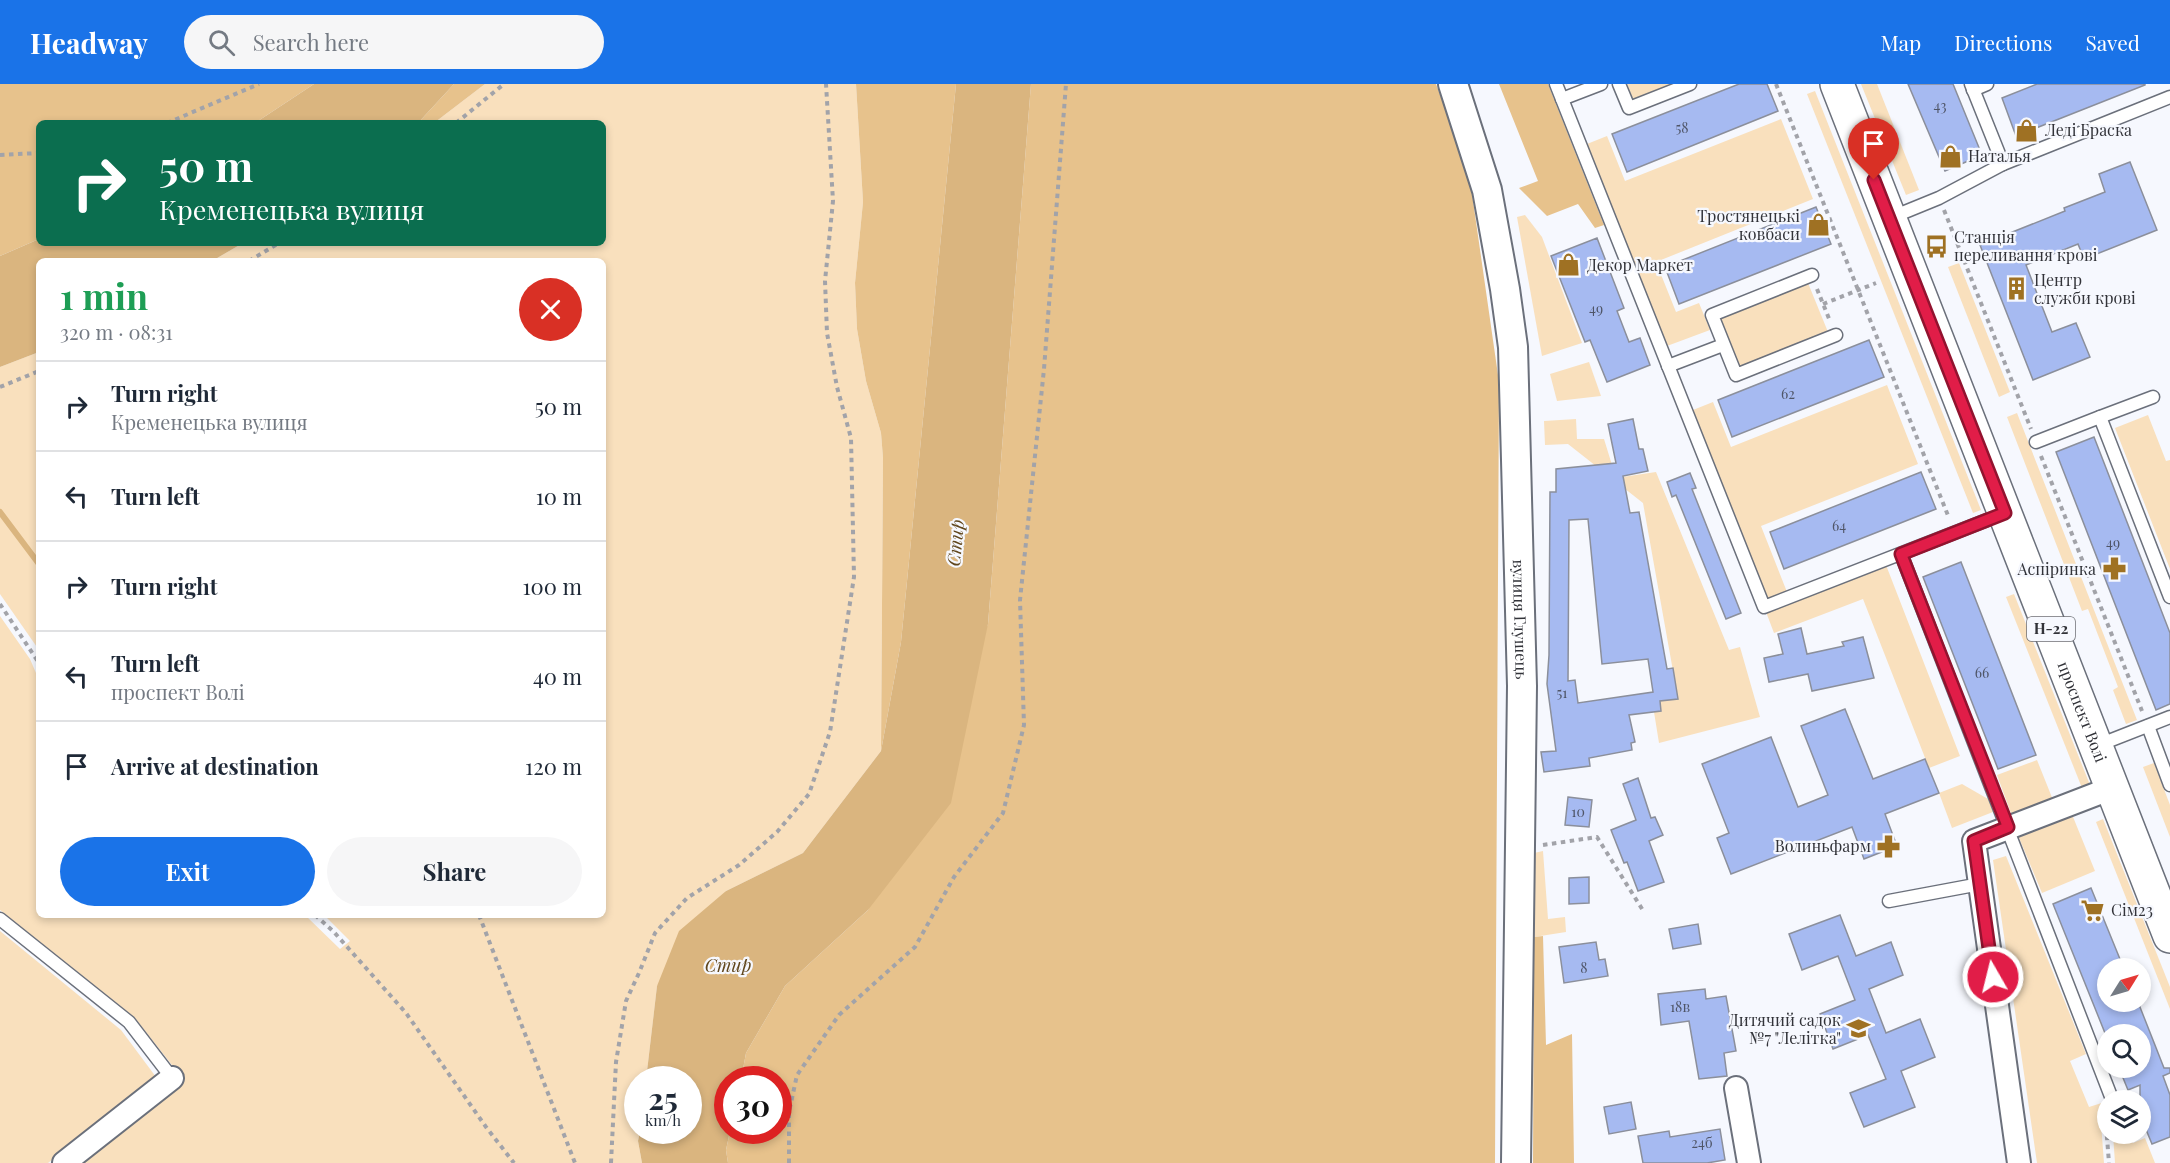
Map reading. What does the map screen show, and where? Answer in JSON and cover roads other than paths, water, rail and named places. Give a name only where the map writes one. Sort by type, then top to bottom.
[{"type":"main road","name":"проспект Волі","points":[[1836,84],[2170,936]]},
{"type":"street","name":"вулиця Глушець","points":[[1453,84],[1487,190],[1513,347],[1522,686],[1516,1163]]},
{"type":"street","points":[[2019,1163],[1974,841],[2112,788]]},
{"type":"street","points":[[64,1163],[172,1078]]},
{"type":"street","points":[[1736,1088],[1749,1163]]},
{"type":"lane","points":[[1556,84],[1764,607],[2005,513]]},
{"type":"lane","points":[[1562,99],[1601,84]]},
{"type":"lane","points":[[1619,84],[1629,108],[1690,84]]},
{"type":"lane","points":[[1987,84],[1972,87],[2003,164]]},
{"type":"lane","points":[[1889,219],[1939,198],[2003,164],[2170,97]]},
{"type":"lane","points":[[1812,275],[1712,315],[1723,345],[1736,375],[1836,336]]},
{"type":"lane","points":[[1668,366],[1723,345]]},
{"type":"lane","points":[[2036,442],[2153,397]]},
{"type":"lane","points":[[2100,417],[2170,597]]},
{"type":"lane","points":[[1901,554],[2109,1090]]},
{"type":"lane","points":[[2097,746],[2170,717]]},
{"type":"lane","points":[[2148,726],[2170,785]]},
{"type":"lane","points":[[1889,901],[1980,884]]},
{"type":"lane","points":[[0,919],[129,1022],[172,1078]]},
{"type":"water","points":[[314,84],[454,84],[421,120],[260,120]]},
{"type":"water","name":"Стир","points":[[956,84],[1031,84],[988,624],[951,803],[868,910],[785,986],[746,1053],[744,1066],[714,1066],[714,1144],[727,1144],[728,1163],[642,1163],[639,1144],[702,1144],[702,1066],[648,1066],[657,986],[679,931],[726,891],[803,853],[881,751],[901,642]]},
{"type":"water","points":[[36,240],[36,246],[238,246],[217,258],[36,258],[36,353],[0,367],[0,256]]},
{"type":"waterway","points":[[0,512],[36,560]]},
{"type":"place","name":"Леді Браска","points":[[2027,130]]},
{"type":"place","name":"Наталья","points":[[1950,156]]},
{"type":"place","name":"Тростянецькі ковбаси","points":[[1818,225]]},
{"type":"place","name":"Станція переливання крові","points":[[1936,246]]},
{"type":"place","name":"Декор Маркет","points":[[1569,265]]},
{"type":"place","name":"Центр служби крові","points":[[2016,289]]},
{"type":"place","name":"Аспіринка","points":[[2114,569]]},
{"type":"place","name":"Волиньфарм","points":[[1889,846]]},
{"type":"place","name":"Сім23","points":[[2093,910]]},
{"type":"place","name":"Дитячий садок №7 \"Лелітка\"","points":[[1859,1029]]}]
